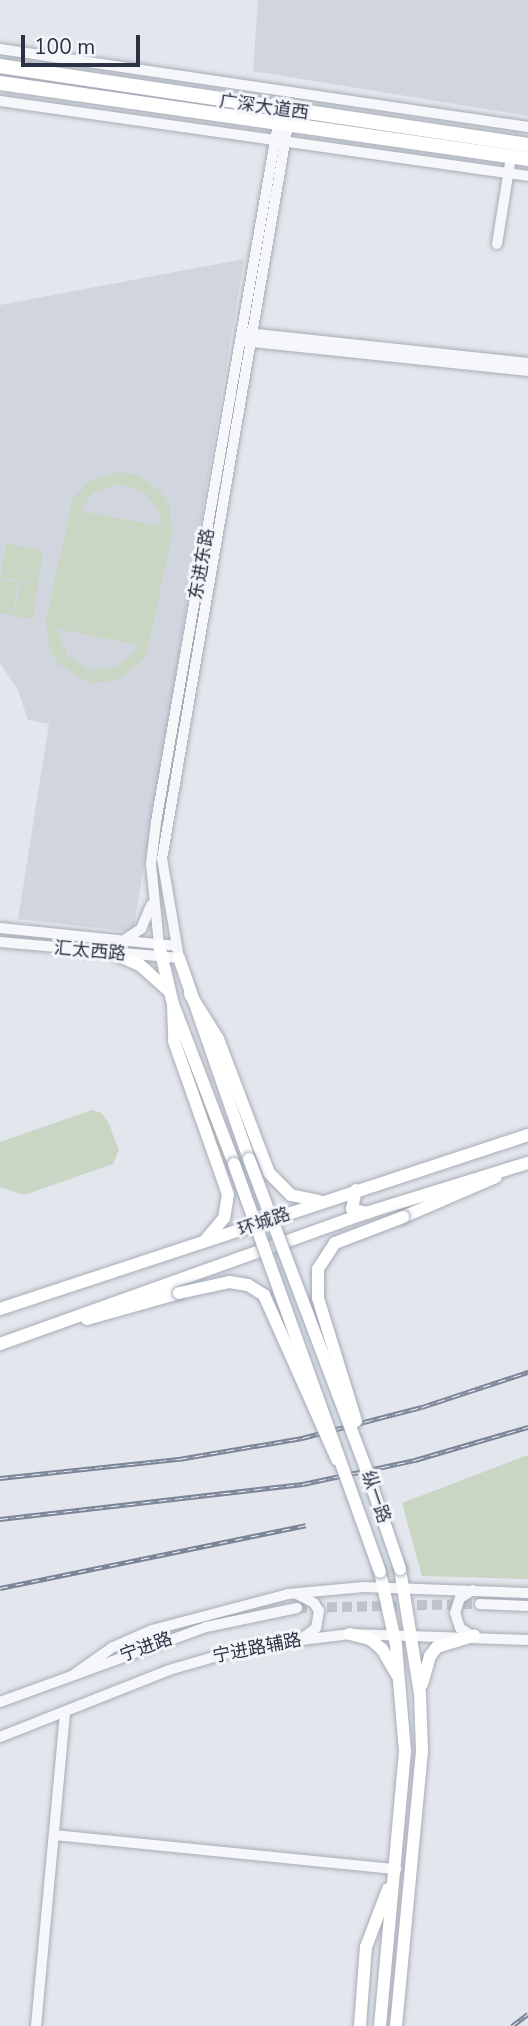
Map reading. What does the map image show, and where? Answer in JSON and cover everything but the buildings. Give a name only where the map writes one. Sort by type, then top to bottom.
[{"type":"highway","name":"广深大道西","points":[[0,66],[528,145]]},
{"type":"highway","name":"广深大道西","points":[[0,83],[528,159]]},
{"type":"main road","points":[[118,948],[140,965],[172,998],[174,1041],[223,1175],[227,1210],[204,1242]]},
{"type":"main road","name":"东进东路","points":[[161,951],[172,998]]},
{"type":"main road","name":"东进东路","points":[[178,952],[190,994]]},
{"type":"main road","points":[[190,994],[218,1039],[263,1161],[285,1191],[304,1200],[327,1201]]},
{"type":"main road","name":"纵一路","points":[[190,994],[365,1466],[404,1588],[420,1694],[420,1804],[396,2026]]},
{"type":"main road","name":"纵一路","points":[[172,998],[352,1485],[380,1572],[394,1634],[404,1696],[405,1777],[380,2026]]},
{"type":"main road","name":"环城路","points":[[3,1307],[528,1135]]},
{"type":"main road","points":[[223,1175],[236,1181],[250,1178],[263,1161]]},
{"type":"main road","points":[[365,1466],[348,1387],[318,1298],[316,1279],[321,1260],[335,1243],[466,1193],[522,1165]]},
{"type":"main road","name":"环城路","points":[[0,1344],[366,1213],[522,1165]]},
{"type":"main road","points":[[356,1190],[350,1204],[357,1212],[366,1213]]},
{"type":"main road","points":[[249,1227],[259,1250]]},
{"type":"main road","points":[[55,1324],[108,1315],[179,1293],[229,1282],[248,1285],[264,1295],[323,1434],[352,1485]]},
{"type":"main road","points":[[350,1634],[370,1639],[382,1649],[404,1696]]},
{"type":"main road","points":[[420,1694],[426,1667],[437,1647],[474,1636]]},
{"type":"main road","points":[[360,2026],[366,1947],[396,1869]]},
{"type":"street","points":[[0,49],[528,127]]},
{"type":"street","points":[[0,101],[528,176]]},
{"type":"street","name":"东进东路","points":[[161,951],[152,901],[156,822],[283,124]]},
{"type":"street","points":[[497,244],[511,157]]},
{"type":"street","points":[[245,337],[528,363]]},
{"type":"street","points":[[245,337],[528,371]]},
{"type":"street","name":"东进东路","points":[[178,952],[162,859],[245,337]]},
{"type":"street","points":[[118,948],[141,929],[152,901]]},
{"type":"street","name":"汇太西路","points":[[0,928],[118,948]]},
{"type":"street","name":"汇太西路","points":[[0,942],[178,952]]},
{"type":"street","points":[[73,1675],[113,1647],[152,1630],[243,1602],[294,1593],[384,1588],[528,1592]]},
{"type":"street","points":[[474,1636],[460,1628],[455,1613],[460,1598],[477,1590]]},
{"type":"street","points":[[294,1593],[305,1596],[319,1611],[316,1628],[301,1639]]},
{"type":"street","points":[[480,1604],[528,1606]]},
{"type":"street","name":"宁进路","points":[[0,1702],[206,1626],[297,1608]]},
{"type":"street","name":"宁进路辅路","points":[[0,1737],[211,1656],[301,1639],[350,1634],[412,1634],[528,1640]]},
{"type":"street","points":[[36,2026],[65,1711]]},
{"type":"street","points":[[54,1835],[396,1869]]},
{"type":"shaded area","points":[[258,0],[528,0],[528,116],[253,71]]},
{"type":"shaded area","points":[[244,259],[133,932],[18,919],[49,724],[28,720],[18,690],[0,663],[0,305]]},
{"type":"green space","points":[[120,472],[138,475],[161,492],[170,508],[172,535],[146,657],[118,680],[90,683],[58,664],[49,648],[46,620],[73,498],[92,479]],"holes":[[[119,484],[146,494],[159,512],[161,526],[80,511],[92,493]],[[58,629],[139,645],[120,666],[92,671],[67,656]]]},
{"type":"green space","points":[[6,544],[24,547],[19,580],[0,578]]},
{"type":"green space","points":[[25,547],[43,550],[38,584],[20,581]]},
{"type":"green space","points":[[0,579],[18,582],[13,615],[0,613]]},
{"type":"green space","points":[[20,582],[38,585],[33,619],[14,616]]},
{"type":"green space","points":[[92,1110],[102,1113],[109,1124],[119,1150],[113,1164],[24,1195],[0,1187],[0,1142]]},
{"type":"green space","points":[[528,1455],[528,1579],[422,1576],[402,1503]]},
{"type":"tunnel","points":[[297,1608],[480,1604]]},
{"type":"railway","points":[[0,1478],[179,1459],[302,1438],[422,1407],[528,1372]]},
{"type":"railway","points":[[0,1519],[303,1484],[415,1460],[528,1427]]},
{"type":"railway","points":[[0,1588],[306,1525]]},
{"type":"railway","points":[[512,2026],[528,2014]]}]
